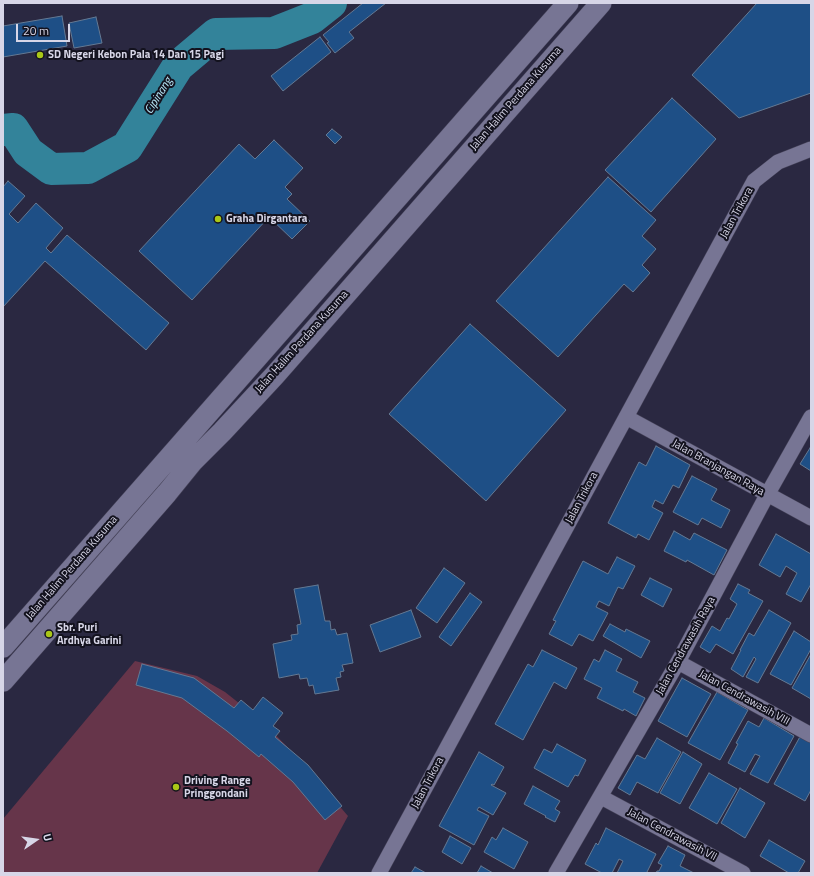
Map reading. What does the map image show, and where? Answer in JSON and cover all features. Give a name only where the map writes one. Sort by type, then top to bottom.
[{"type":"street","name":"Jalan Halim Perdana Kusuma","points":[[3,647],[568,3]]},
{"type":"street","name":"Jalan Halim Perdana Kusuma","points":[[3,682],[193,461],[275,375],[602,3]]},
{"type":"street","name":"Jalan Trikora","points":[[379,873],[754,181],[778,162],[811,149]]},
{"type":"street","name":"Jalan Branjangan Raya","points":[[626,417],[811,518]]},
{"type":"street","name":"Jalan Cendrawasih Raya","points":[[556,873],[678,662],[767,494],[811,417]]},
{"type":"street","name":"Jalan Cendrawasih VIII","points":[[678,662],[811,735]]},
{"type":"street","name":"Jalan Cendrawasih VII","points":[[600,798],[743,873]]},
{"type":"shaded area","name":"Driving Range Pringgondani","points":[[135,661],[197,676],[225,692],[264,723],[297,757],[348,816],[317,873],[3,873],[3,819]]},
{"type":"building","points":[[363,3],[386,3],[349,32],[354,38],[335,53],[323,35]]},
{"type":"building","points":[[757,3],[811,3],[811,93],[739,118],[692,75]]},
{"type":"building","points":[[62,16],[67,46],[3,57],[3,26]]},
{"type":"building","points":[[96,17],[102,43],[74,48],[69,23]]},
{"type":"building","points":[[320,37],[331,52],[283,91],[271,76]]},
{"type":"building","points":[[672,98],[716,139],[651,212],[605,170]]},
{"type":"building","points":[[332,129],[342,137],[335,144],[326,135]]},
{"type":"building","name":"Graha Dirgantara","points":[[274,140],[303,168],[285,187],[292,194],[287,199],[310,221],[292,239],[269,217],[192,300],[139,251],[239,144],[255,159]]},
{"type":"building","points":[[608,177],[656,220],[642,236],[656,249],[642,265],[650,273],[633,292],[624,284],[558,357],[496,301]]},
{"type":"building","points":[[8,181],[25,196],[9,214],[18,223],[36,203],[63,228],[46,248],[51,253],[67,235],[169,323],[146,350],[45,261],[3,307],[3,187]]},
{"type":"building","points":[[470,324],[566,410],[486,501],[389,414]]},
{"type":"building","points":[[656,446],[690,465],[679,488],[673,485],[663,504],[655,500],[652,507],[663,513],[649,540],[638,534],[636,538],[608,523],[639,462],[646,466]]},
{"type":"building","points":[[810,448],[811,449],[811,471],[800,464]]},
{"type":"building","points":[[692,476],[717,489],[711,500],[730,510],[721,528],[702,518],[698,525],[673,512]]},
{"type":"building","points":[[674,531],[690,540],[694,533],[727,550],[714,575],[687,560],[686,562],[664,551]]},
{"type":"building","points":[[776,534],[811,554],[811,584],[801,602],[786,594],[797,573],[786,566],[780,577],[759,565]]},
{"type":"building","points":[[617,557],[635,566],[623,589],[618,587],[609,606],[599,601],[596,607],[608,613],[593,641],[579,634],[572,646],[549,634],[556,621],[553,620],[583,561],[608,574]]},
{"type":"building","points":[[444,568],[465,583],[437,623],[416,608]]},
{"type":"building","points":[[650,578],[672,589],[663,607],[641,595]]},
{"type":"building","points":[[738,584],[750,590],[748,593],[763,601],[733,654],[716,644],[710,653],[700,647],[712,626],[720,631],[727,618],[729,619],[737,604],[730,599]]},
{"type":"building","points":[[318,585],[325,621],[330,621],[331,630],[335,629],[337,635],[347,633],[353,663],[342,665],[344,671],[340,672],[341,677],[336,678],[339,690],[315,694],[313,685],[309,686],[307,678],[300,679],[299,674],[279,678],[273,644],[292,640],[291,635],[298,634],[297,625],[301,624],[294,589]]},
{"type":"building","points":[[470,593],[482,602],[451,646],[439,637]]},
{"type":"building","points":[[411,610],[421,637],[380,652],[370,625]]},
{"type":"building","points":[[769,610],[791,623],[758,683],[746,677],[756,659],[754,657],[743,677],[731,669],[749,633],[754,636]]},
{"type":"building","points":[[610,624],[625,632],[626,629],[650,641],[641,658],[603,636]]},
{"type":"building","points":[[794,631],[811,642],[811,649],[791,685],[770,674]]},
{"type":"building","points":[[542,650],[577,668],[566,689],[554,682],[523,740],[495,724],[528,664],[533,667]]},
{"type":"building","points":[[605,650],[622,659],[616,671],[638,682],[633,692],[645,698],[636,716],[624,709],[623,711],[597,698],[602,688],[584,679],[594,659],[599,662]]},
{"type":"building","points":[[811,654],[811,699],[792,688]]},
{"type":"building","points":[[142,664],[194,678],[234,708],[241,700],[253,710],[263,697],[283,713],[273,726],[280,731],[275,737],[308,765],[342,806],[325,820],[293,782],[261,754],[259,757],[182,698],[136,685]]},
{"type":"building","points":[[682,678],[711,694],[687,737],[658,721]]},
{"type":"building","points":[[717,692],[748,710],[720,760],[688,743]]},
{"type":"building","points":[[764,718],[794,736],[768,783],[750,774],[760,756],[755,754],[745,772],[728,763],[738,744],[736,743],[748,721],[759,727]]},
{"type":"building","points":[[802,733],[811,738],[811,790],[805,801],[774,784]]},
{"type":"building","points":[[657,738],[681,752],[658,793],[637,782],[630,795],[618,788],[637,755],[645,759]]},
{"type":"building","points":[[557,744],[586,760],[578,776],[575,775],[568,787],[534,768],[544,749],[552,753]]},
{"type":"building","points":[[479,752],[504,767],[494,785],[491,785],[506,793],[493,815],[479,807],[477,810],[489,816],[474,845],[439,826]]},
{"type":"building","points":[[683,752],[702,764],[680,804],[660,793]]},
{"type":"building","points":[[709,773],[737,789],[717,824],[689,808]]},
{"type":"building","points":[[533,786],[560,801],[555,809],[560,812],[555,822],[524,804]]},
{"type":"building","points":[[740,788],[765,803],[745,838],[721,823]]},
{"type":"building","points":[[503,828],[528,842],[514,869],[484,852],[492,837],[496,840]]},
{"type":"building","points":[[606,828],[656,854],[647,872],[648,873],[617,873],[623,861],[619,859],[612,873],[602,873],[585,864],[596,843],[598,845]]},
{"type":"building","points":[[450,836],[471,848],[462,864],[442,852]]},
{"type":"building","points":[[769,840],[805,861],[798,873],[789,873],[760,856]]},
{"type":"building","points":[[668,846],[685,855],[680,866],[694,873],[656,873],[662,865],[658,863]]},
{"type":"building","points":[[481,866],[493,873],[477,873]]},
{"type":"building","points":[[415,867],[426,873],[411,873]]},
{"type":"waterway","name":"Cipinang","points":[[3,130],[13,129],[28,152],[51,169],[88,168],[127,147],[178,66],[216,34],[274,33],[312,18],[331,3]]},
{"type":"place","name":"SD Negeri Kebon Pala 14 Dan 15 Pagi","points":[[40,55]]},
{"type":"place","name":"Graha Dirgantara","points":[[218,219]]},
{"type":"place","name":"Sbr. Puri Ardhya Garini","points":[[49,634]]},
{"type":"place","name":"Driving Range Pringgondani","points":[[176,787]]}]
